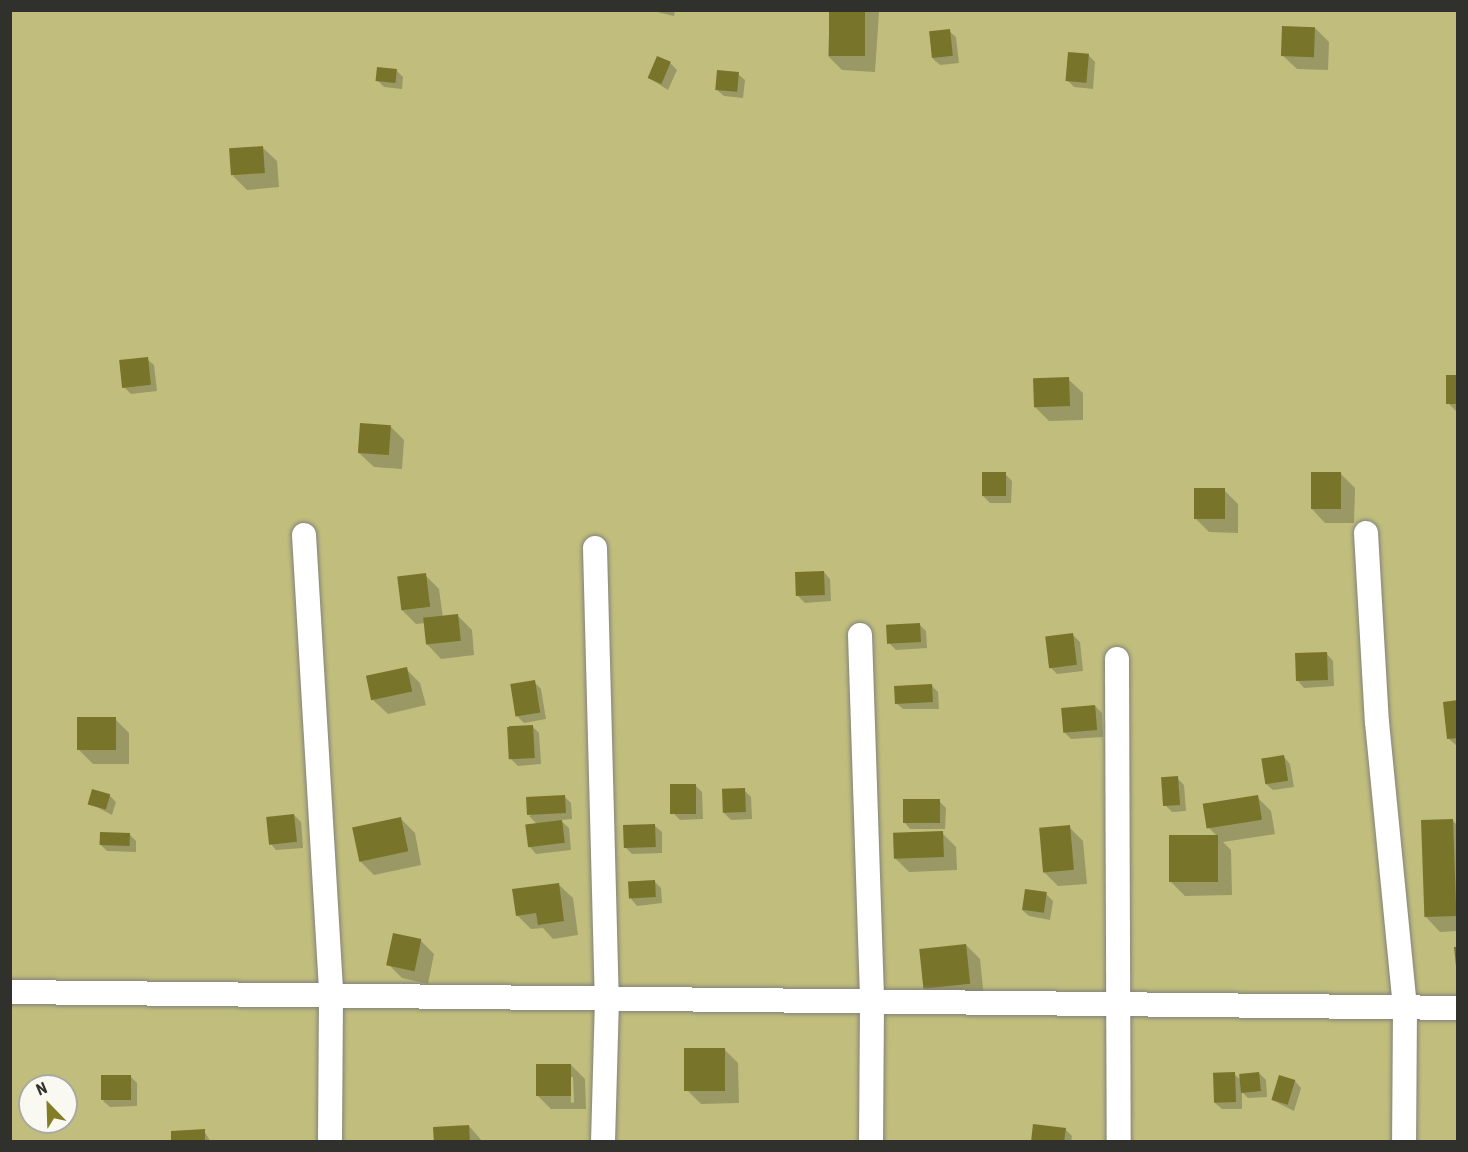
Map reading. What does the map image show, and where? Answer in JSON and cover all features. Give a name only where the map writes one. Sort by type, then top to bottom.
[{"type":"street","points":[[1366,533],[1377,722],[1405,1008],[1404,1142]]},
{"type":"street","points":[[304,535],[331,996],[330,1142]]},
{"type":"street","points":[[595,548],[607,999],[603,1142]]},
{"type":"street","points":[[860,634],[872,1002],[871,1142]]},
{"type":"street","points":[[1117,659],[1119,1142]]},
{"type":"street","points":[[10,992],[1458,1008]]},
{"type":"shaded area","points":[[10,11],[1457,11],[1457,1141],[11,1141]]},
{"type":"building","points":[[829,10],[865,10],[865,56],[829,56]]},
{"type":"building","points":[[1282,26],[1315,27],[1314,57],[1281,56]]},
{"type":"building","points":[[950,29],[953,56],[932,58],[929,31]]},
{"type":"building","points":[[1068,52],[1089,54],[1086,83],[1065,81]]},
{"type":"building","points":[[657,56],[671,62],[661,84],[648,78]]},
{"type":"building","points":[[377,67],[397,69],[395,83],[376,81]]},
{"type":"building","points":[[717,70],[739,72],[737,92],[715,90]]},
{"type":"building","points":[[263,146],[265,173],[231,175],[229,148]]},
{"type":"building","points":[[148,357],[151,385],[122,388],[119,360]]},
{"type":"building","points":[[1446,375],[1458,375],[1458,404],[1446,404]]},
{"type":"building","points":[[1069,377],[1070,406],[1034,407],[1033,378]]},
{"type":"building","points":[[360,423],[391,425],[389,455],[358,453]]},
{"type":"building","points":[[982,472],[1006,472],[1006,496],[982,496]]},
{"type":"building","points":[[1311,472],[1341,472],[1341,509],[1311,509]]},
{"type":"building","points":[[1194,488],[1225,488],[1225,519],[1194,519]]},
{"type":"building","points":[[824,571],[825,595],[796,596],[795,572]]},
{"type":"building","points":[[426,573],[430,607],[401,610],[397,577]]},
{"type":"building","points":[[458,614],[461,641],[426,645],[423,618]]},
{"type":"building","points":[[920,623],[921,642],[887,644],[886,625]]},
{"type":"building","points":[[1073,633],[1077,665],[1049,668],[1045,636]]},
{"type":"building","points":[[1327,652],[1328,680],[1296,681],[1295,653]]},
{"type":"building","points":[[407,667],[412,691],[371,700],[366,676]]},
{"type":"building","points":[[535,680],[540,713],[515,717],[510,684]]},
{"type":"building","points":[[932,684],[933,702],[895,704],[894,686]]},
{"type":"building","points":[[1458,700],[1458,738],[1447,739],[1443,702]]},
{"type":"building","points":[[1095,705],[1097,730],[1063,733],[1061,708]]},
{"type":"building","points":[[77,717],[116,717],[116,750],[77,750]]},
{"type":"building","points":[[533,725],[535,758],[509,759],[507,726]]},
{"type":"building","points":[[1284,755],[1288,781],[1265,784],[1261,759]]},
{"type":"building","points":[[1178,776],[1180,805],[1163,806],[1161,777]]},
{"type":"building","points":[[670,784],[696,784],[696,814],[670,814]]},
{"type":"building","points":[[745,788],[746,812],[723,813],[722,789]]},
{"type":"building","points":[[92,789],[110,794],[106,810],[88,804]]},
{"type":"building","points":[[565,795],[566,813],[527,815],[526,797]]},
{"type":"building","points":[[1258,795],[1262,820],[1207,828],[1203,804]]},
{"type":"building","points":[[903,799],[940,799],[940,823],[903,823]]},
{"type":"building","points":[[294,814],[297,842],[269,845],[266,817]]},
{"type":"building","points":[[401,817],[408,851],[359,862],[352,827]]},
{"type":"building","points":[[1453,819],[1456,916],[1424,917],[1421,820]]},
{"type":"building","points":[[562,820],[565,843],[528,847],[525,825]]},
{"type":"building","points":[[655,824],[656,847],[624,848],[623,825]]},
{"type":"building","points":[[1070,825],[1074,870],[1043,873],[1039,828]]},
{"type":"building","points":[[943,831],[944,857],[894,859],[893,833]]},
{"type":"building","points":[[100,832],[130,833],[130,846],[100,845]]},
{"type":"building","points":[[1169,835],[1218,835],[1218,882],[1169,882]]},
{"type":"building","points":[[655,880],[656,897],[629,898],[628,881]]},
{"type":"building","points":[[559,883],[564,921],[538,925],[536,913],[516,916],[512,889]]},
{"type":"building","points":[[1025,889],[1047,892],[1044,913],[1022,910]]},
{"type":"building","points":[[393,933],[421,939],[415,971],[386,965]]},
{"type":"building","points":[[966,944],[970,984],[923,989],[919,949]]},
{"type":"building","points":[[1454,947],[1458,947],[1458,966],[1456,966]]},
{"type":"building","points":[[684,1048],[725,1048],[725,1091],[684,1091]]},
{"type":"building","points":[[536,1064],[571,1064],[571,1096],[536,1096]]},
{"type":"building","points":[[1235,1072],[1236,1102],[1214,1103],[1213,1073]]},
{"type":"building","points":[[1259,1072],[1261,1091],[1241,1093],[1239,1074]]},
{"type":"building","points":[[101,1075],[131,1075],[131,1100],[101,1100]]},
{"type":"building","points":[[1279,1075],[1295,1080],[1288,1105],[1271,1100]]},
{"type":"building","points":[[1033,1124],[1066,1128],[1064,1142],[1031,1142]]},
{"type":"building","points":[[469,1125],[470,1142],[434,1142],[433,1127]]},
{"type":"building","points":[[205,1129],[205,1142],[171,1142],[171,1131]]}]
